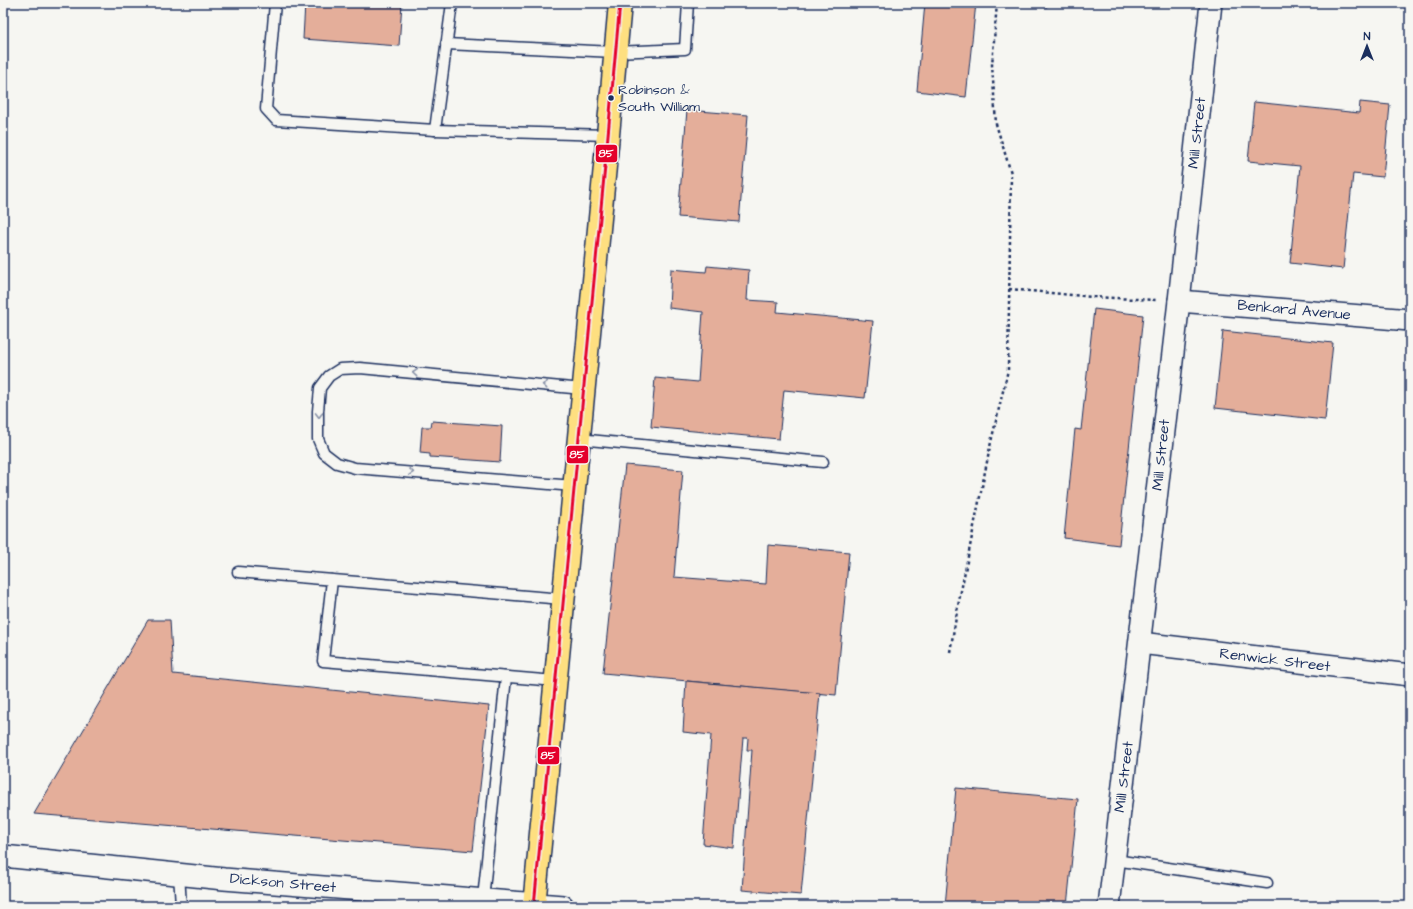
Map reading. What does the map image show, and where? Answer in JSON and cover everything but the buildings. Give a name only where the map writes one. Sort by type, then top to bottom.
[{"type":"highway","points":[[534,905],[620,3]]},
{"type":"street","name":"Mill Street","points":[[1109,906],[1179,300],[1211,3]]},
{"type":"street","name":"Benkard Avenue","points":[[1179,300],[1410,320]]},
{"type":"street","name":"Renwick Street","points":[[1140,643],[1410,675]]},
{"type":"street","name":"Dickson Street","points":[[3,856],[179,874],[483,899],[534,905],[563,906]]},
{"type":"lane","points":[[275,3],[266,109],[276,120],[436,130],[608,135]]},
{"type":"lane","points":[[436,130],[452,3]]},
{"type":"lane","points":[[446,44],[615,52],[685,49],[688,3]]},
{"type":"lane","points":[[574,486],[355,468],[337,463],[324,453],[318,438],[320,388],[329,376],[340,369],[360,368],[583,389]]},
{"type":"lane","points":[[578,439],[823,462]]},
{"type":"lane","points":[[238,572],[563,599]]},
{"type":"lane","points":[[332,580],[324,661],[556,681]]},
{"type":"lane","points":[[483,899],[506,677]]},
{"type":"lane","points":[[1115,860],[1267,883]]},
{"type":"lane","points":[[179,874],[181,906]]},
{"type":"path","points":[[950,652],[991,442],[1008,370],[1011,173],[996,124],[992,65],[996,3]]},
{"type":"path","points":[[1009,289],[1093,297],[1179,300]]},
{"type":"transit line","name":"85","points":[[534,906],[620,3]]},
{"type":"place","name":"Robinson & South William","points":[[611,98]]}]
